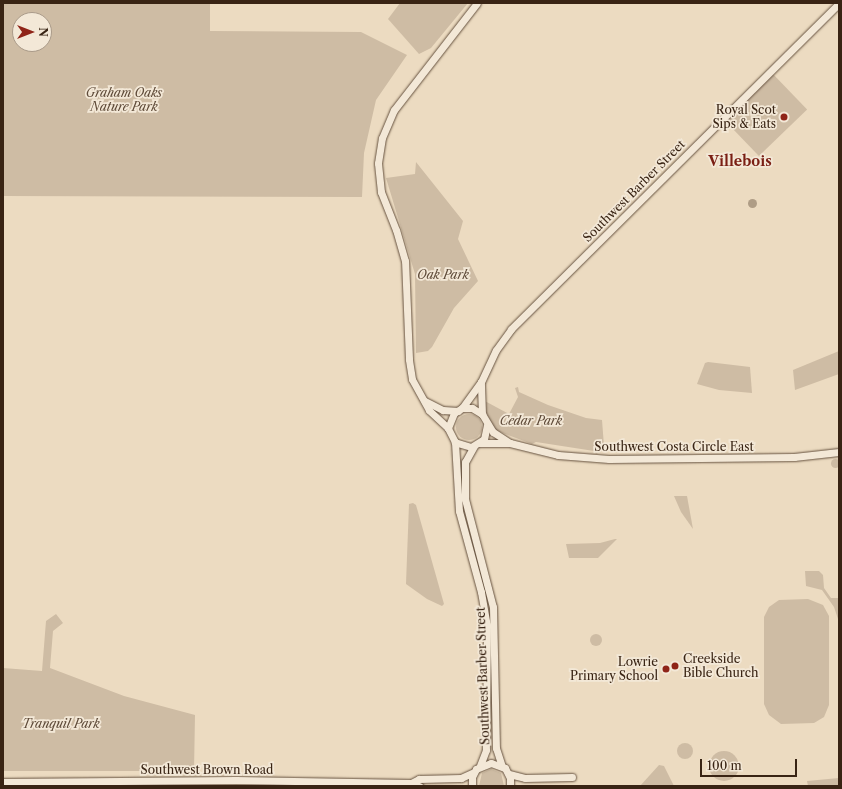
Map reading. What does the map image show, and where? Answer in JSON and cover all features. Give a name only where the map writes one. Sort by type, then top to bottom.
[{"type":"street","points":[[425,402],[443,410],[475,409],[482,414],[487,425],[485,436],[477,444],[464,446],[455,442],[448,428],[429,410],[415,386],[409,368],[405,261],[396,230],[381,192],[378,163],[382,138],[394,110],[477,3]]},
{"type":"street","name":"Southwest Barber Street","points":[[482,414],[481,382],[494,354],[511,329],[839,3]]},
{"type":"street","points":[[448,428],[450,420],[481,382]]},
{"type":"street","name":"Southwest Costa Circle East","points":[[487,425],[510,443]]},
{"type":"street","name":"Southwest Barber Street","points":[[455,442],[459,511],[481,592],[487,625],[486,750],[480,766],[474,772]]},
{"type":"street","name":"Southwest Costa Circle East","points":[[477,444],[510,443],[558,454],[609,459],[794,457],[839,452]]},
{"type":"street","name":"Southwest Barber Street","points":[[477,444],[465,462],[465,499],[494,612],[496,741],[502,766],[509,774]]},
{"type":"street","name":"Southwest Barber Street","points":[[480,766],[491,763],[502,766]]},
{"type":"street","points":[[472,786],[474,772]]},
{"type":"street","name":"Southwest Brown Road","points":[[411,783],[418,779],[461,778],[474,772]]},
{"type":"street","points":[[510,786],[509,774],[525,778],[572,778]]},
{"type":"street","name":"Southwest Brown Road","points":[[3,782],[236,780],[411,783],[419,786]]},
{"type":"green space","name":"Graham Oaks Nature Park","points":[[3,3],[210,3],[210,31],[361,32],[407,55],[376,100],[364,153],[362,197],[3,196]]},
{"type":"green space","points":[[400,3],[468,3],[431,48],[419,54],[388,19]]},
{"type":"green space","points":[[771,72],[807,109],[759,156],[723,119]]},
{"type":"green space","name":"Oak Park","points":[[416,162],[463,221],[458,239],[478,281],[454,308],[432,347],[428,351],[416,353],[415,274],[386,178],[415,174]]},
{"type":"green space","points":[[839,351],[839,374],[795,390],[793,370]]},
{"type":"green space","points":[[708,362],[750,367],[752,393],[719,390],[697,384],[705,363]]},
{"type":"green space","name":"Cedar Park","points":[[518,387],[519,392],[548,405],[586,418],[602,420],[604,446],[601,452],[596,454],[594,451],[536,442],[532,444],[495,430],[484,408],[483,400],[509,414],[518,397],[515,388]]},
{"type":"green space","points":[[469,414],[478,418],[482,427],[478,436],[469,440],[460,436],[456,427],[460,418]]},
{"type":"green space","points":[[835,458],[840,463],[835,468],[830,463]]},
{"type":"green space","points":[[674,496],[687,496],[693,529],[681,512]]},
{"type":"green space","points":[[413,503],[416,505],[444,604],[442,606],[427,599],[406,584],[409,504]]},
{"type":"green space","points":[[617,539],[598,558],[569,558],[566,544],[600,543]]},
{"type":"green space","points":[[805,571],[819,571],[823,575],[824,588],[831,598],[839,598],[839,622],[834,607],[822,590],[806,586]]},
{"type":"green space","points":[[808,599],[823,605],[829,616],[829,705],[824,717],[814,723],[781,724],[769,715],[764,704],[764,617],[769,607],[779,600]]},
{"type":"green space","name":"Tranquil Park","points":[[56,614],[63,623],[53,631],[50,668],[124,696],[195,715],[194,771],[3,771],[3,668],[42,671],[46,621]]},
{"type":"green space","points":[[598,634],[601,635],[601,645],[594,646],[591,645],[590,638],[591,635]]},
{"type":"green space","points":[[685,743],[691,745],[693,751],[691,757],[685,759],[679,757],[677,751],[679,745]]},
{"type":"green space","points":[[724,751],[730,752],[738,760],[738,772],[730,780],[724,781],[718,780],[710,772],[709,766],[710,760],[718,752]]},
{"type":"green space","points":[[659,765],[664,766],[674,786],[640,786]]},
{"type":"green space","points":[[491,769],[501,773],[504,786],[479,786],[482,773]]},
{"type":"green space","points":[[839,778],[839,786],[808,786],[807,781]]},
{"type":"shaded area","points":[[750,199],[754,199],[756,203],[754,207],[750,207],[748,205],[748,201]]},
{"type":"place","name":"Royal Scot Sips & Eats","points":[[784,117]]},
{"type":"place","name":"Creekside Bible Church","points":[[675,666]]},
{"type":"place","name":"Lowrie Primary School","points":[[666,669]]},
{"type":"district","name":"Villebois","points":[[740,161]]}]
